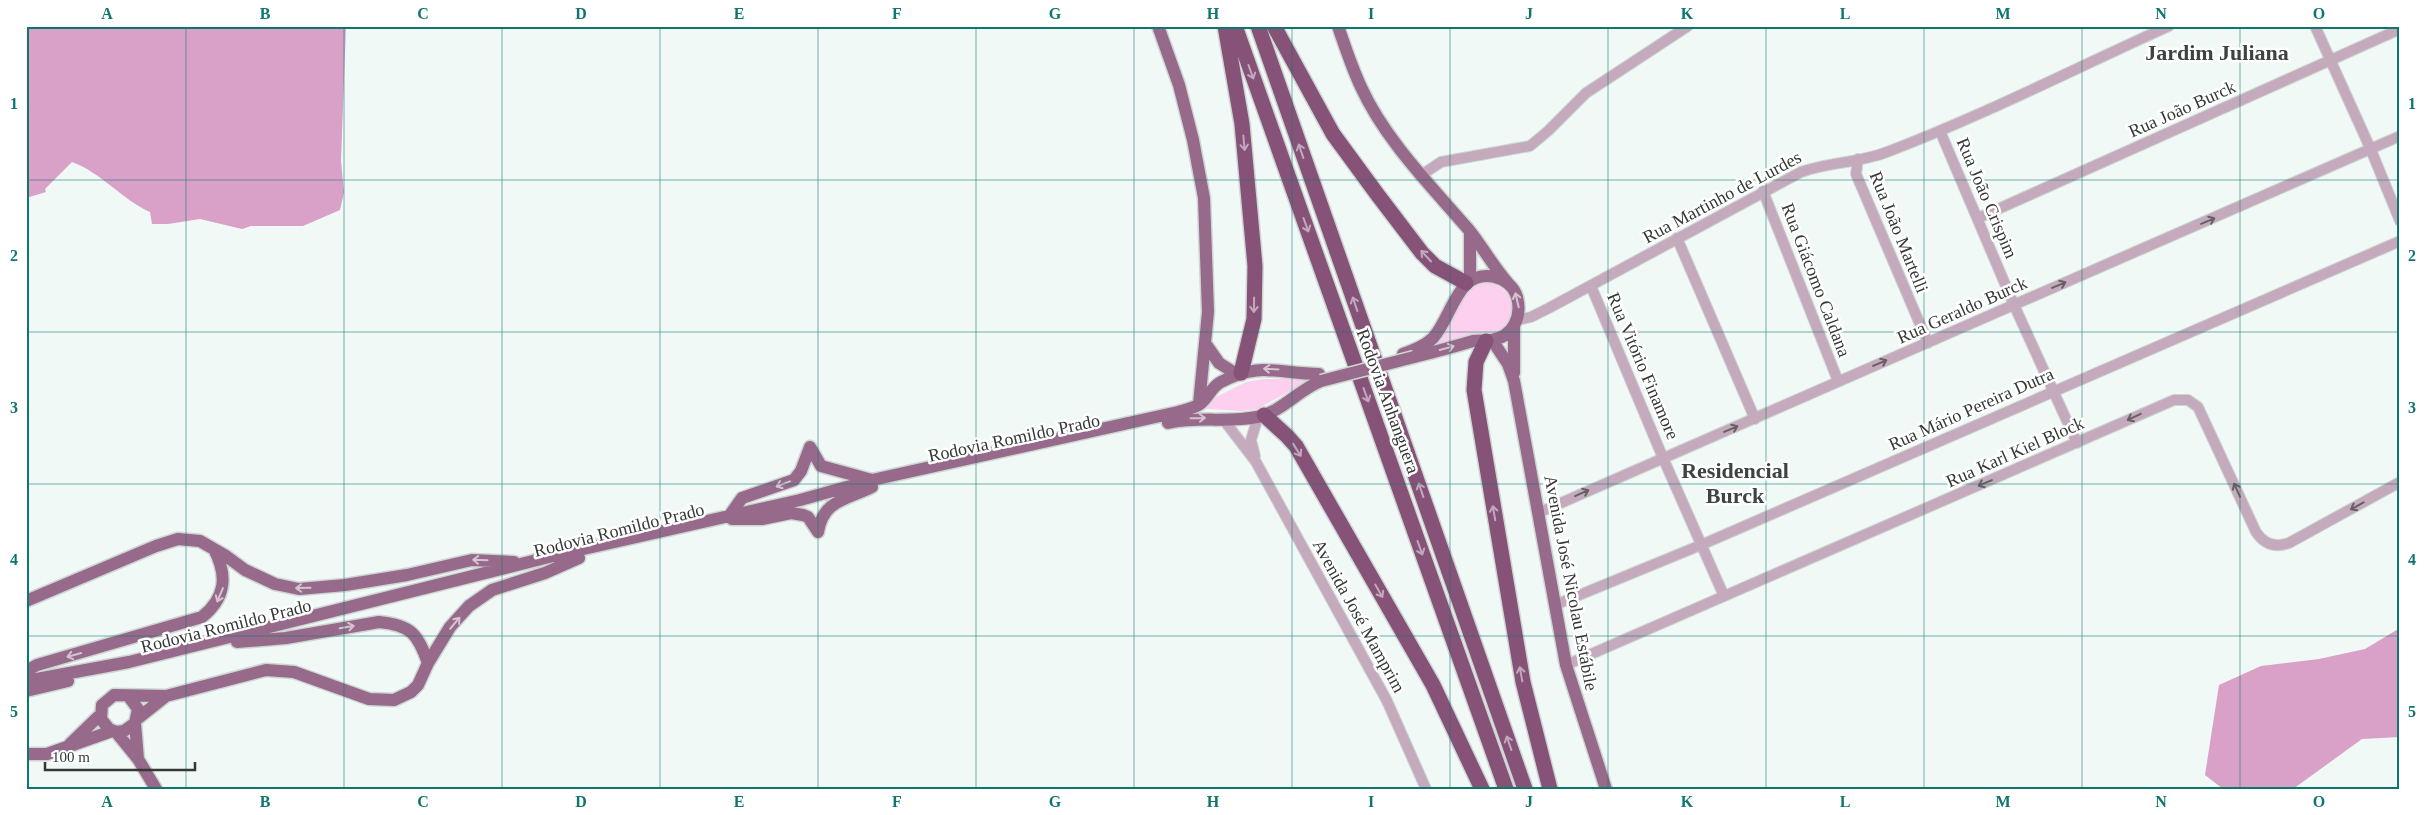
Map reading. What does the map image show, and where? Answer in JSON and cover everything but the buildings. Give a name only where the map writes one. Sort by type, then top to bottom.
[{"type":"highway","points":[[1225,26],[1242,124],[1255,266],[1254,319],[1240,374]]},
{"type":"highway","name":"Rodovia Anhanguera","points":[[1235,26],[1506,789]]},
{"type":"highway","name":"Rodovia Anhanguera","points":[[1258,26],[1525,789]]},
{"type":"highway","points":[[1274,26],[1333,134],[1422,253],[1435,266],[1468,282]]},
{"type":"highway","points":[[1486,340],[1476,362],[1474,390],[1523,682],[1550,789]]},
{"type":"highway","points":[[1261,416],[1287,436],[1296,446],[1433,686],[1482,789]]},
{"type":"main road","points":[[1158,26],[1181,94],[1204,198],[1208,312],[1199,404]]},
{"type":"main road","name":"Avenida José Nicolau Estábile","points":[[1338,26],[1361,89],[1420,176],[1470,232],[1488,259],[1516,293],[1520,306],[1516,323],[1514,381]]},
{"type":"main road","points":[[1468,282],[1470,232]]},
{"type":"main road","points":[[1408,355],[1426,344],[1434,336],[1455,303],[1460,289],[1468,282],[1489,276],[1507,282]]},
{"type":"main road","points":[[1199,404],[1219,382],[1262,368],[1320,377],[1408,355],[1500,338],[1516,323]]},
{"type":"main road","name":"Avenida José Nicolau Estábile","points":[[1486,340],[1508,364],[1514,381],[1566,665],[1606,789]]},
{"type":"main road","points":[[1204,342],[1219,363],[1240,374]]},
{"type":"main road","points":[[1261,416],[1284,404],[1320,377]]},
{"type":"main road","name":"Rodovia Romildo Prado","points":[[26,681],[129,662],[529,562],[731,517],[1178,412],[1199,404]]},
{"type":"main road","name":"Rodovia Romildo Prado","points":[[872,484],[1181,420],[1261,416]]},
{"type":"main road","points":[[810,447],[821,466],[872,484],[827,508],[820,518],[818,532],[808,517],[791,513],[762,519],[731,517],[742,498],[794,480],[801,471],[810,447]]},
{"type":"main road","name":"Rodovia Romildo Prado","points":[[26,691],[579,558],[731,517]]},
{"type":"main road","points":[[26,601],[156,546],[178,539],[200,541],[245,570],[275,584],[299,589],[345,585],[407,575],[472,560],[529,562]]},
{"type":"main road","points":[[26,671],[37,665],[202,618],[219,599],[223,587],[224,574],[214,549]]},
{"type":"main road","points":[[156,789],[138,759],[114,731],[103,723],[100,715],[102,705],[109,697],[118,694],[128,697],[166,696],[266,670],[294,672],[370,699],[394,700],[411,692],[418,685],[450,627],[469,606],[492,590],[545,573],[579,558]]},
{"type":"main road","points":[[230,643],[286,638],[379,622],[390,623],[410,630],[423,649],[428,664]]},
{"type":"main road","points":[[26,754],[47,754],[114,731],[124,731],[166,696]]},
{"type":"main road","points":[[128,697],[138,709],[136,721],[138,759]]},
{"type":"main road","points":[[64,749],[100,715]]},
{"type":"street","points":[[1420,176],[1441,162],[1530,146],[1543,136],[1586,93],[1688,26]]},
{"type":"street","name":"Rua Martinho de Lurdes","points":[[1516,323],[1592,286],[1763,191],[1820,165],[1868,159],[1940,131],[2169,26]]},
{"type":"street","points":[[2315,26],[2371,150],[2400,221]]},
{"type":"street","name":"Rua João Burck","points":[[1978,218],[2400,29]]},
{"type":"street","name":"Rua João Crispim","points":[[1940,131],[2014,305],[2077,443]]},
{"type":"street","name":"Rua Geraldo Burck","points":[[1538,513],[2400,136]]},
{"type":"street","name":"Rua João Martelli","points":[[1858,159],[1856,174],[1928,343]]},
{"type":"street","name":"Rua Giácomo Caldana","points":[[1763,191],[1838,381]]},
{"type":"street","points":[[1677,238],[1755,419]]},
{"type":"street","name":"Rua Mário Pereira Dutra","points":[[1555,606],[1702,545],[2400,241]]},
{"type":"street","name":"Rua Vitório Finamore","points":[[1592,286],[1663,458],[1724,596]]},
{"type":"street","name":"Rua Karl Kiel Block","points":[[1566,665],[2077,443],[2164,403],[2182,399],[2194,402],[2204,417],[2256,532],[2261,540],[2274,546],[2289,543],[2400,482]]},
{"type":"street","name":"Avenida José Mamprim","points":[[1256,462],[1251,440],[1261,416]]},
{"type":"street","name":"Avenida José Mamprim","points":[[1223,419],[1256,462],[1387,701],[1426,789]]},
{"type":"shaded area","points":[[26,26],[346,26],[341,161],[344,192],[340,210],[303,226],[251,226],[242,229],[200,219],[168,224],[152,224],[150,212],[140,207],[93,173],[72,162],[45,189],[46,192],[26,198]]},
{"type":"shaded area","points":[[1489,282],[1504,290],[1509,296],[1511,303],[1512,311],[1510,318],[1500,332],[1422,352],[1472,286]]},
{"type":"shaded area","points":[[1263,379],[1313,379],[1257,409],[1241,411],[1194,408],[1246,382]]},
{"type":"shaded area","points":[[2400,628],[2400,737],[2362,739],[2293,789],[2223,789],[2205,775],[2219,685],[2261,666],[2319,659],[2365,649]]},
{"type":"district","name":"Jardim Juliana","points":[[2217,52]]},
{"type":"district","name":"Residencial Burck","points":[[1735,482]]}]
